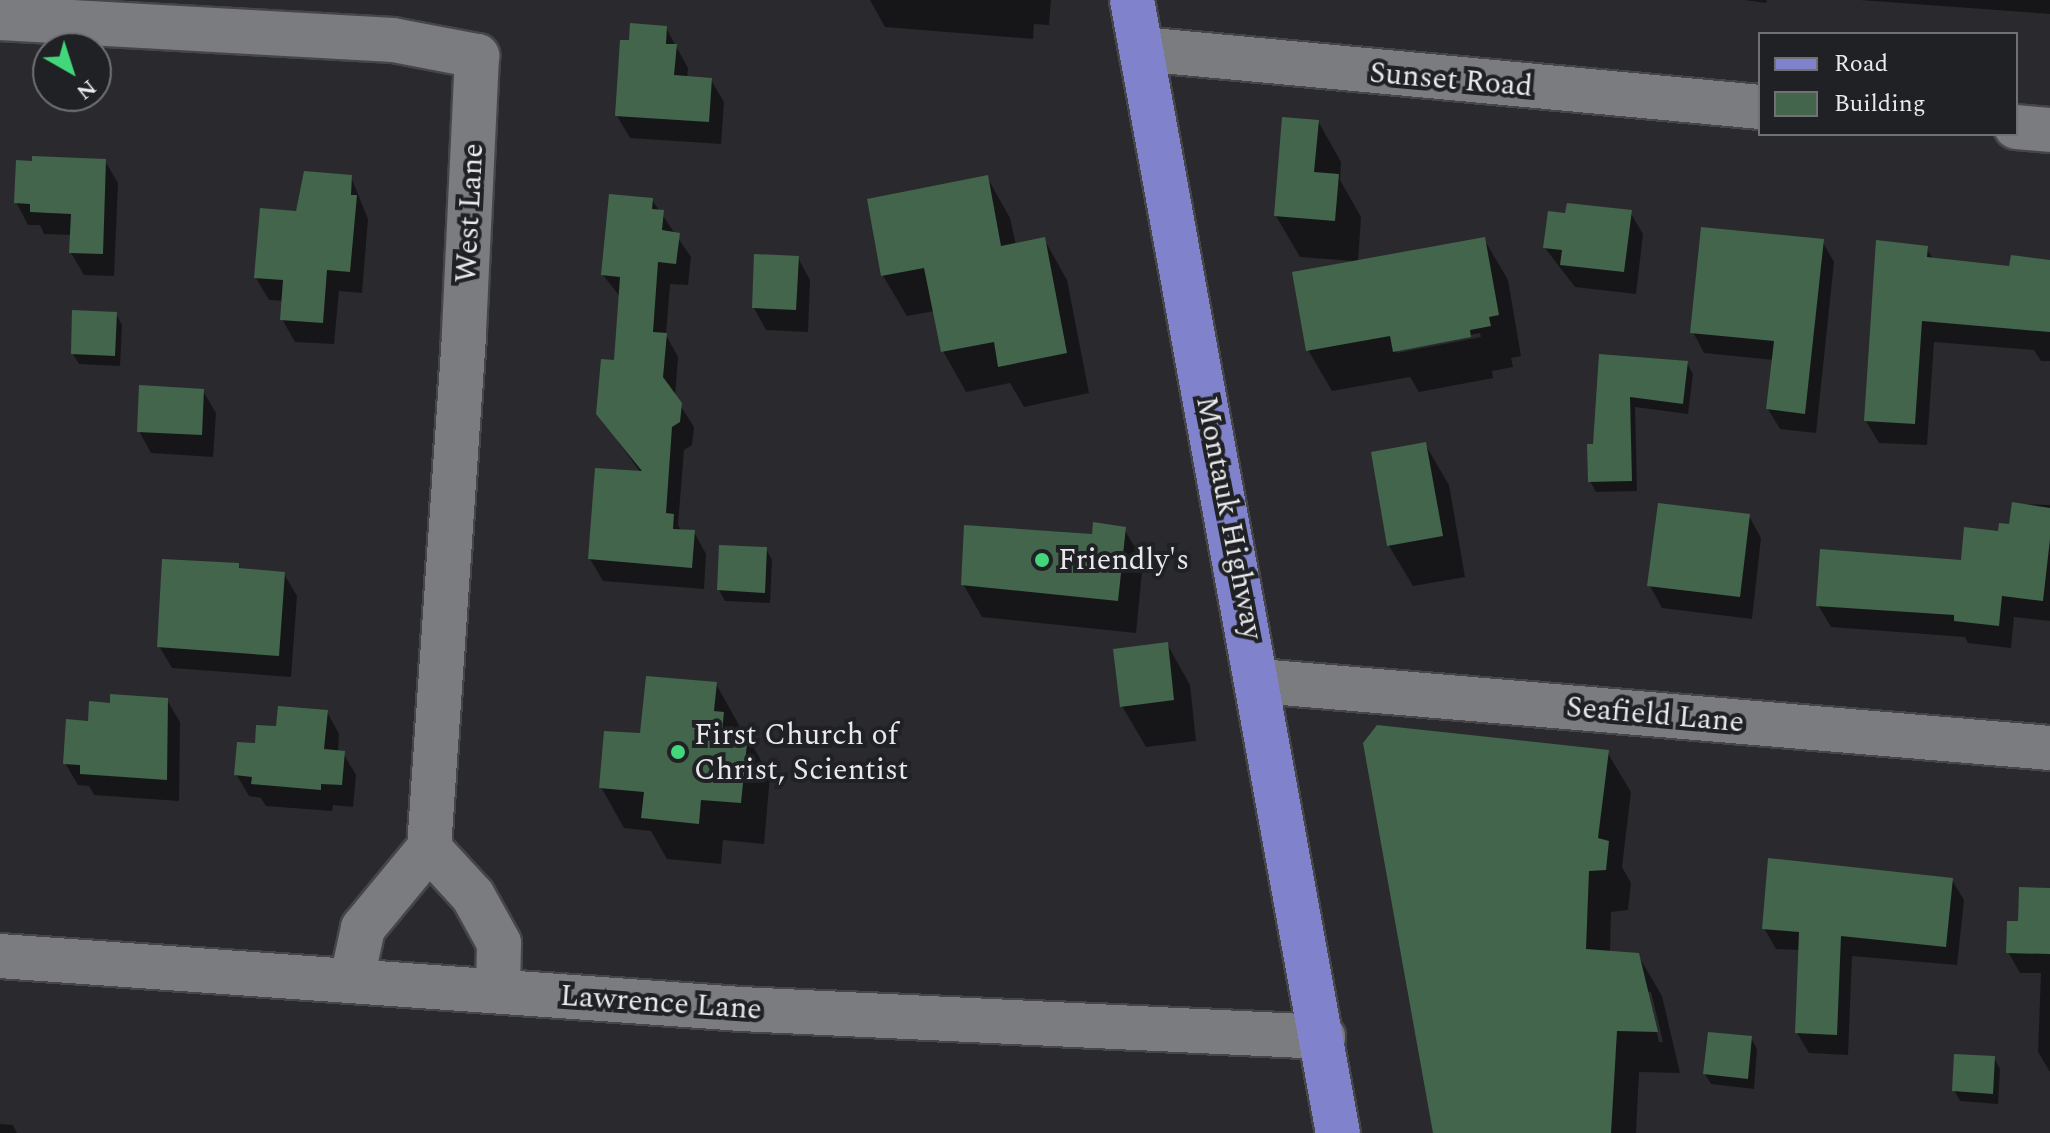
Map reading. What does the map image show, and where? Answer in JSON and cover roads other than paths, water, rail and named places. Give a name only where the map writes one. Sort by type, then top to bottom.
[{"type":"main road","name":"Montauk Highway","points":[[1132,0],[1259,681],[1338,1133]]},
{"type":"street","name":"West Lane","points":[[0,18],[393,40],[477,56],[464,336],[429,848]]},
{"type":"street","name":"Sunset Road","points":[[1141,49],[1758,107]]},
{"type":"street","points":[[2018,127],[2050,130]]},
{"type":"street","name":"Seafield Lane","points":[[1259,681],[2050,748]]},
{"type":"street","points":[[352,979],[363,928],[429,848],[473,896],[499,943],[498,990]]},
{"type":"street","name":"Lawrence Lane","points":[[0,956],[741,1009],[1323,1037]]},
{"type":"place","name":"Friendly's","points":[[1042,560]]},
{"type":"place","name":"First Church of Christ, Scientist","points":[[678,752]]}]
